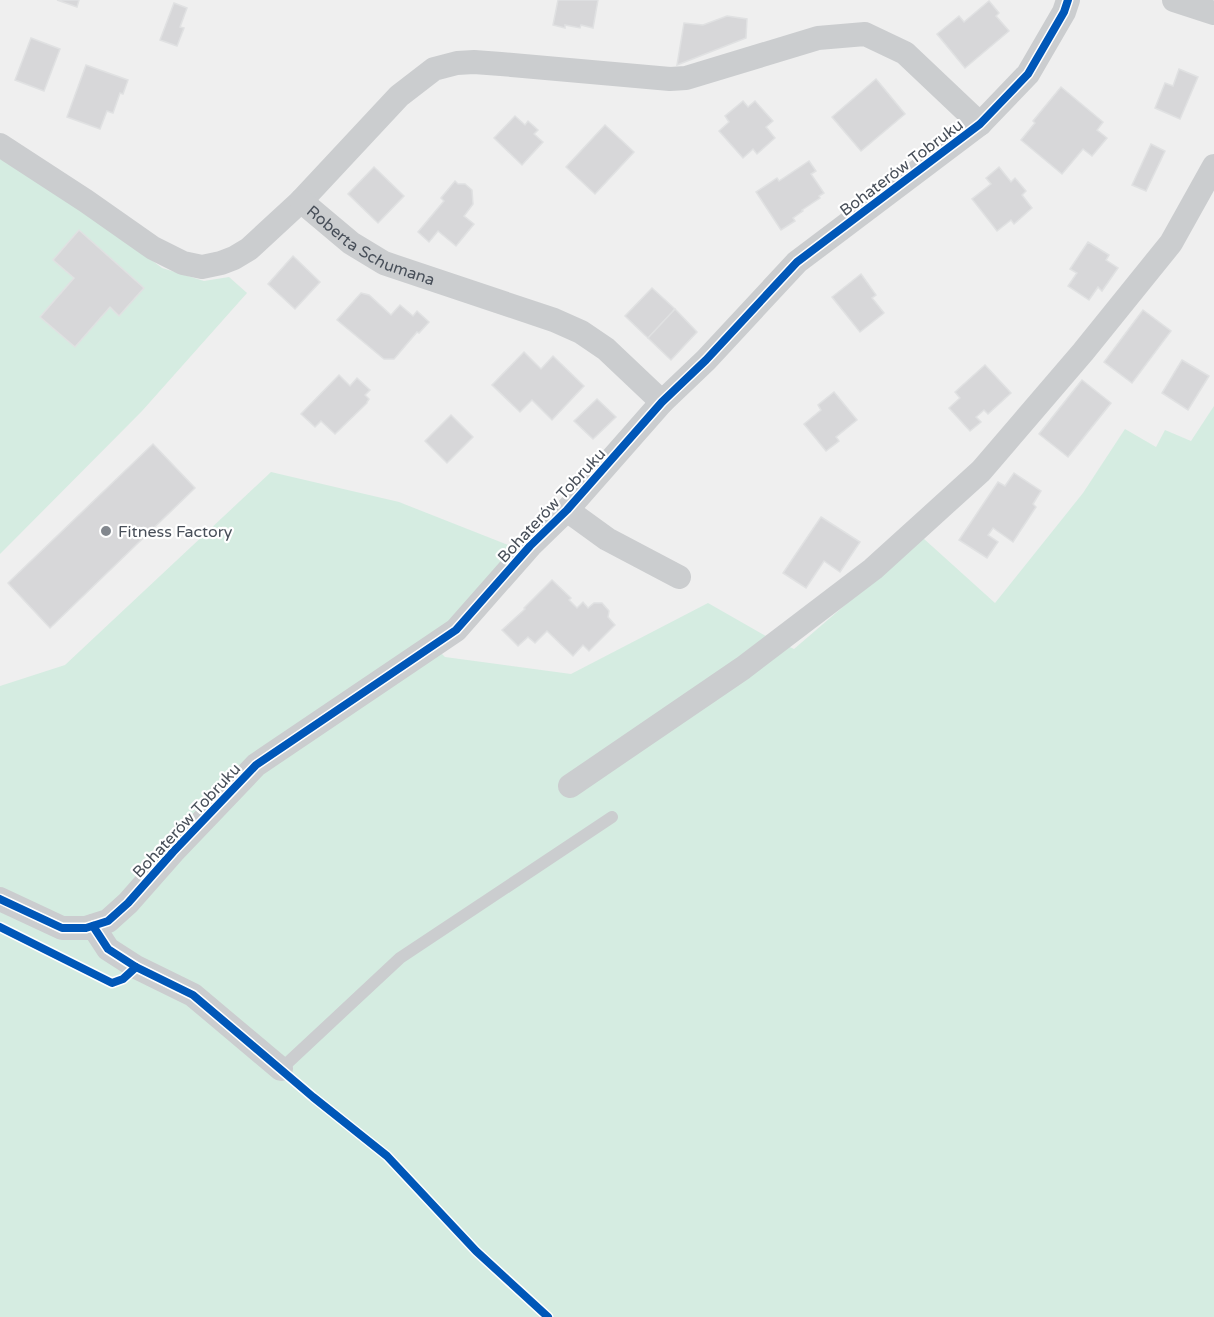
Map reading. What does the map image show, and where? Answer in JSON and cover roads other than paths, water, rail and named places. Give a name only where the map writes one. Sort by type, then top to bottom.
[{"type":"street","name":"Bohaterów Tobruku","points":[[0,899],[62,928],[87,928],[108,921],[128,903],[172,852],[256,765],[456,630],[530,546],[567,510],[662,402],[706,360],[797,262],[980,124],[1028,74],[1064,12],[1068,0]]},
{"type":"street","points":[[1174,0],[1214,13]]},
{"type":"street","points":[[302,201],[399,96],[435,69],[457,63],[474,62],[670,79],[686,78],[818,38],[864,34],[905,53],[980,124]]},
{"type":"street","name":"Roberta Schumana","points":[[0,145],[153,248],[183,263],[202,267],[234,258],[249,249],[302,201],[351,243],[384,263],[554,320],[581,332],[606,349],[662,402]]},
{"type":"street","points":[[570,786],[743,668],[873,569],[981,471],[1083,352],[1171,243],[1214,166]]},
{"type":"street","points":[[567,510],[607,539],[679,577]]},
{"type":"street","points":[[93,926],[108,949],[136,968],[193,995],[280,1069]]},
{"type":"lane","points":[[280,1069],[400,958],[612,817]]},
{"type":"place","name":"Fitness Factory","points":[[106,531]]}]
